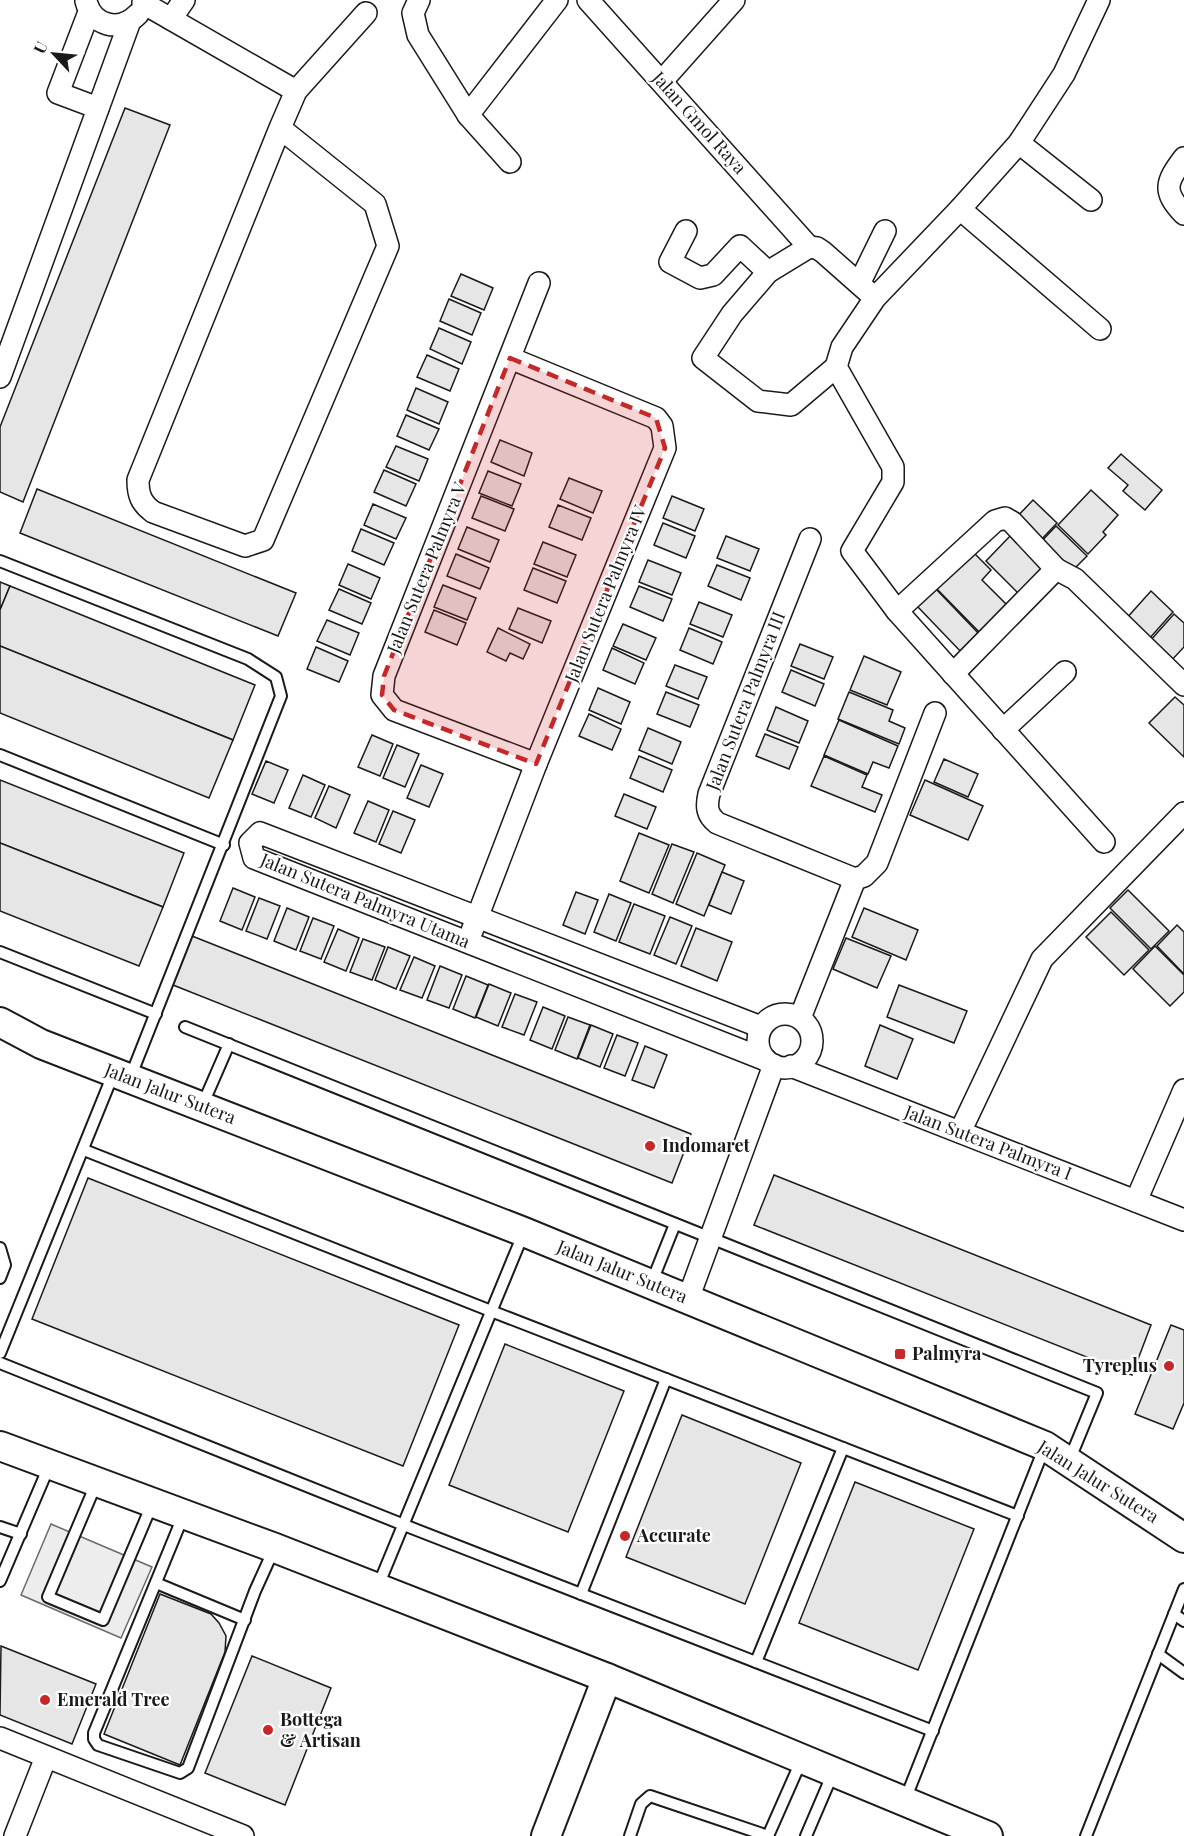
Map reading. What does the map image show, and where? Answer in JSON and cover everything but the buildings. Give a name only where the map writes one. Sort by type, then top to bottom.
[{"type":"main road","name":"Jalan Jalur Sutera","points":[[0,1022],[41,1044],[524,1232],[1045,1446],[1184,1538]]},
{"type":"main road","name":"Jalan Jalur Sutera","points":[[0,1040],[41,1044]]},
{"type":"main road","points":[[0,1446],[275,1548],[607,1678],[905,1801],[950,1825],[988,1836]]},
{"type":"main road","points":[[546,1836],[607,1678]]},
{"type":"street","points":[[171,19],[184,0]]},
{"type":"street","points":[[419,0],[414,13],[418,35],[468,115],[510,162]]},
{"type":"street","points":[[468,115],[557,0]]},
{"type":"street","name":"Jalan Gmol Raya","points":[[588,0],[809,247],[823,252],[860,282],[875,298]]},
{"type":"street","points":[[662,81],[734,0]]},
{"type":"street","points":[[809,247],[768,272],[732,314],[703,358],[758,401],[790,405],[836,367],[842,347],[875,298],[1019,143],[1064,74],[1099,0]]},
{"type":"street","points":[[88,6],[97,20],[108,25],[119,25],[136,16],[143,1],[296,91]]},
{"type":"street","points":[[88,6],[58,93],[98,108]]},
{"type":"street","points":[[280,128],[375,204],[388,246],[263,540],[245,546],[153,512],[144,505],[138,493],[138,480],[280,128],[296,91],[366,13]]},
{"type":"street","points":[[0,377],[130,21]]},
{"type":"street","points":[[1019,143],[1091,200]]},
{"type":"street","points":[[1184,158],[1173,173],[1168,187],[1172,201],[1184,214]]},
{"type":"street","points":[[960,209],[1100,329]]},
{"type":"street","points":[[686,231],[670,262],[700,278],[713,275],[740,246],[768,272]]},
{"type":"street","points":[[860,282],[885,231]]},
{"type":"street","name":"Jalan Sutera Palmyra V","points":[[537,764],[394,710],[382,695],[384,676],[538,283]]},
{"type":"street","name":"Jalan Sutera Palmyra IV","points":[[467,943],[665,448],[662,426],[656,418],[510,358]]},
{"type":"street","points":[[836,367],[893,467],[893,482],[852,551],[897,611],[1104,842]]},
{"type":"street","points":[[897,611],[995,521],[1005,518],[1012,522],[1056,569],[1075,579],[1184,685]]},
{"type":"street","name":"Jalan Sutera Palmyra III","points":[[810,540],[709,794],[707,807],[710,817],[717,823],[855,879]]},
{"type":"street","points":[[953,674],[1056,569]]},
{"type":"street","points":[[1003,730],[1065,672]]},
{"type":"street","points":[[800,1018],[855,879],[864,876],[877,863],[935,713]]},
{"type":"street","points":[[960,1132],[1042,959],[1184,813]]},
{"type":"street","name":"Jalan Sutera Palmyra Utama","points":[[761,1027],[260,833],[250,843],[254,858],[777,1064]]},
{"type":"street","points":[[783,1013],[800,1018],[810,1032],[812,1041],[806,1058],[799,1064],[777,1064],[761,1053],[758,1045],[761,1027],[774,1015],[783,1013]]},
{"type":"street","points":[[688,1299],[777,1064]]},
{"type":"street","name":"Jalan Sutera Palmyra I","points":[[777,1064],[960,1132],[1184,1220]]},
{"type":"street","points":[[1136,1201],[1184,1090]]},
{"type":"street","points":[[0,1738],[234,1834]]},
{"type":"street","points":[[15,1836],[46,1757]]},
{"type":"lane","points":[[0,561],[248,659],[276,676],[281,696],[156,1014],[84,1150],[0,1353]]},
{"type":"lane","points":[[0,755],[224,844]]},
{"type":"lane","points":[[0,952],[156,1014]]},
{"type":"lane","points":[[185,1027],[1097,1394],[1069,1461]]},
{"type":"lane","points":[[202,1106],[229,1044]]},
{"type":"lane","points":[[84,1150],[1018,1516]]},
{"type":"lane","points":[[651,1284],[675,1224]]},
{"type":"lane","points":[[377,1589],[524,1232]]},
{"type":"lane","points":[[0,1248],[5,1265],[0,1278]]},
{"type":"lane","points":[[0,1363],[404,1525],[933,1731]]},
{"type":"lane","points":[[581,1594],[666,1379]]},
{"type":"lane","points":[[905,1801],[1045,1446]]},
{"type":"lane","points":[[756,1662],[843,1448]]},
{"type":"lane","points":[[0,1581],[50,1464]]},
{"type":"lane","points":[[97,1482],[48,1597],[103,1620],[153,1502]]},
{"type":"lane","points":[[184,1514],[94,1733],[94,1739],[98,1745],[180,1773],[185,1771],[244,1620],[275,1548]]},
{"type":"lane","points":[[0,1527],[21,1534]]},
{"type":"lane","points":[[156,1583],[244,1620]]},
{"type":"lane","points":[[1086,1836],[1184,1589]]},
{"type":"lane","points":[[1174,1614],[1184,1621]]},
{"type":"lane","points":[[1158,1654],[1184,1673]]},
{"type":"lane","points":[[630,1836],[641,1804],[650,1796],[768,1836],[802,1759]]},
{"type":"lane","points":[[806,1836],[833,1772]]},
{"type":"highlighted area","points":[[510,358],[656,418],[665,448],[536,764],[394,710],[382,695],[384,676]]},
{"type":"shaded area","points":[[51,1524],[152,1567],[121,1638],[21,1595]]},
{"type":"place","name":"Indomaret","points":[[650,1146]]},
{"type":"place","name":"Palmyra","points":[[900,1354]]},
{"type":"place","name":"Tyreplus","points":[[1169,1366]]},
{"type":"place","name":"Accurate","points":[[625,1536]]},
{"type":"place","name":"Emerald Tree","points":[[45,1700]]},
{"type":"place","name":"Bottega & Artisan","points":[[268,1730]]}]
